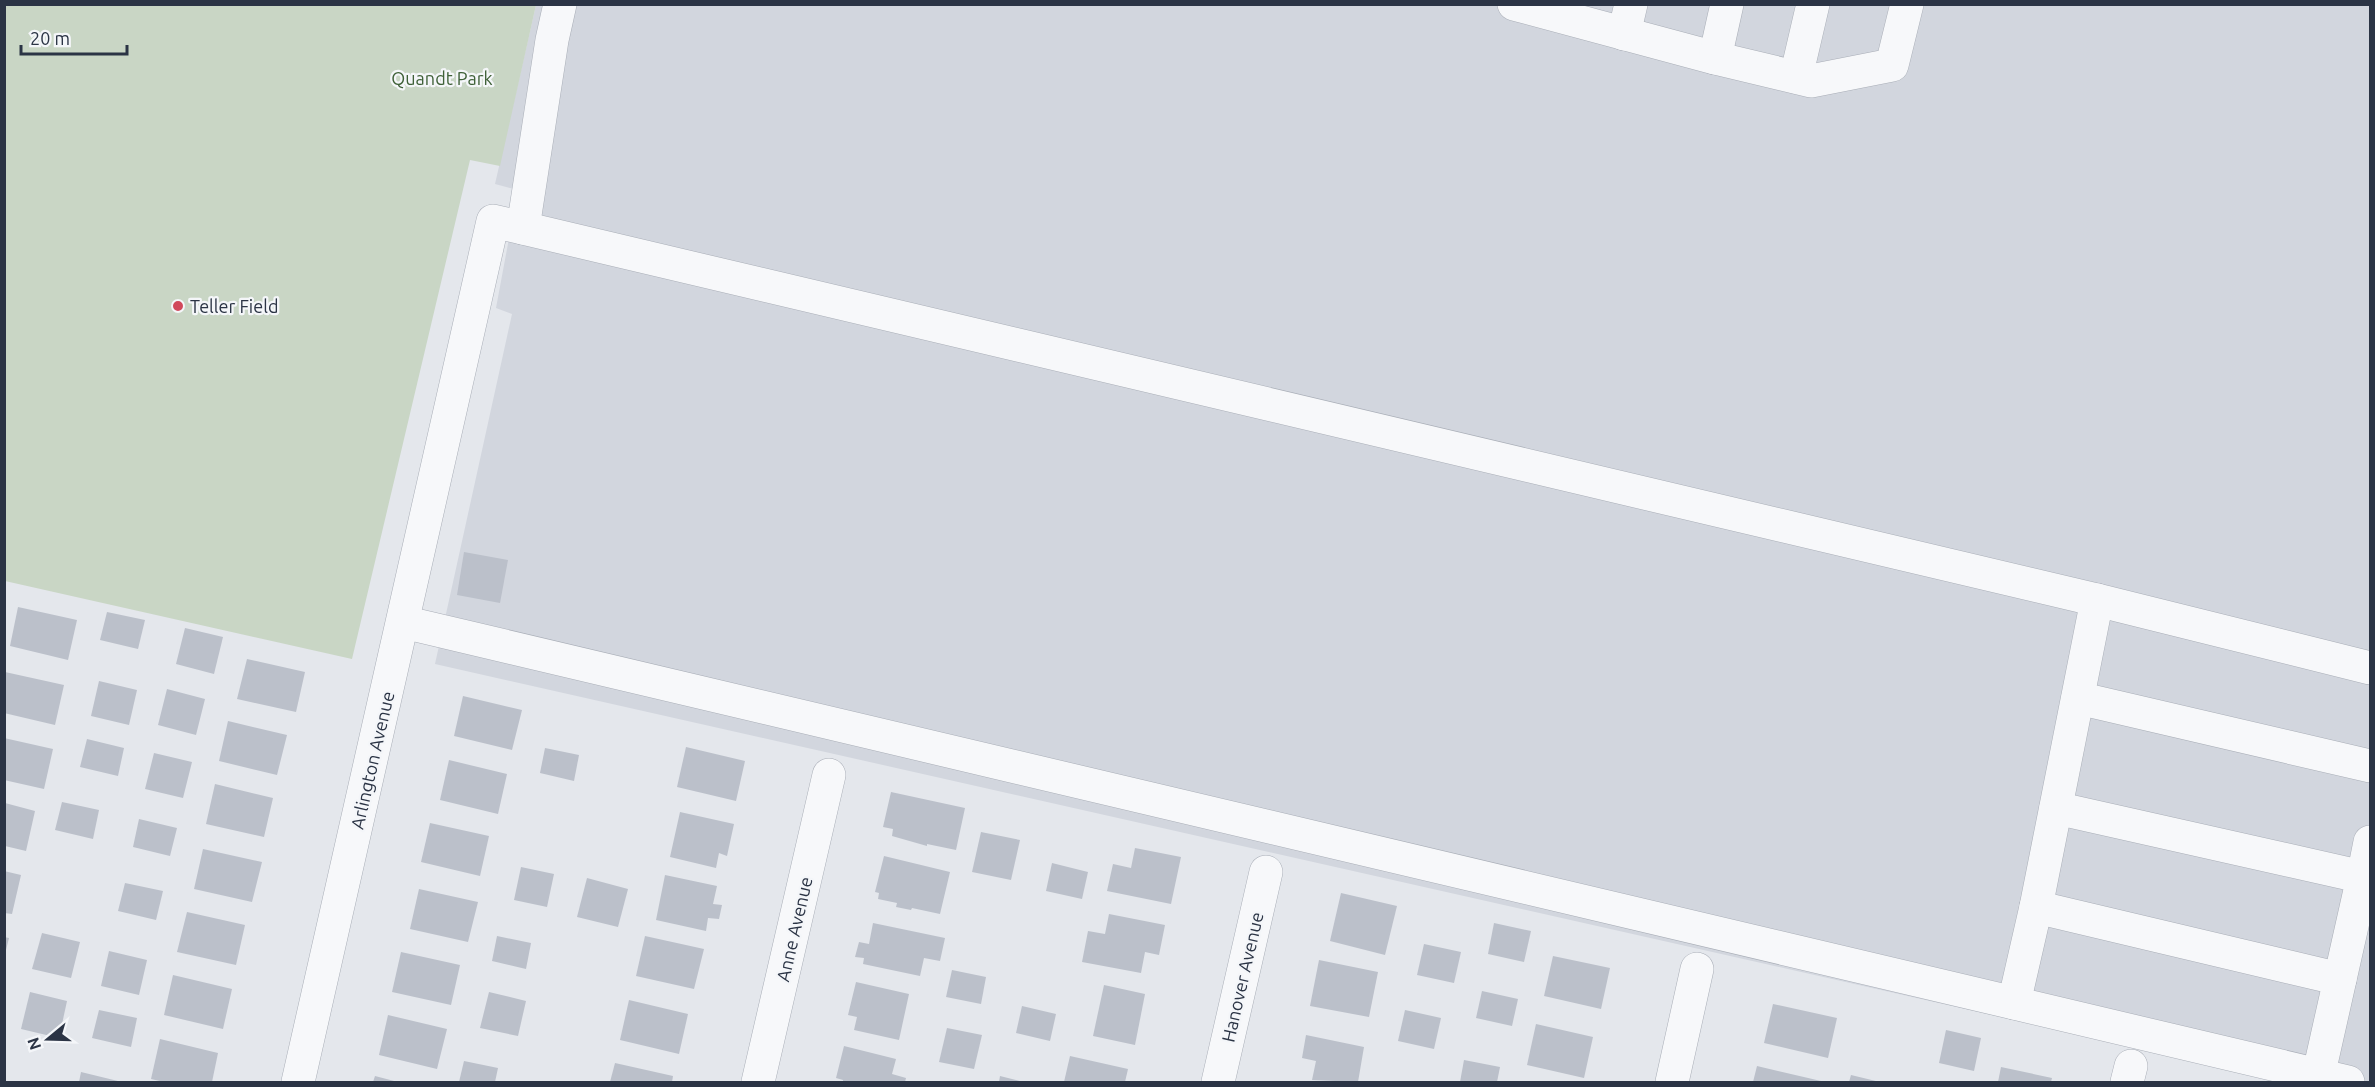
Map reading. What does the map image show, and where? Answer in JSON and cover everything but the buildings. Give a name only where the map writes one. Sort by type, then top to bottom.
[{"type":"street","points":[[560,4],[552,40],[523,228],[2097,600],[2370,668]]},
{"type":"street","points":[[1514,4],[1627,19],[1715,58],[1811,81],[1892,65],[1907,4]]},
{"type":"street","points":[[1715,58],[1727,4]]},
{"type":"street","points":[[1796,77],[1813,4]]},
{"type":"street","name":"Arlington Avenue","points":[[298,1083],[446,437],[493,221],[523,228]]},
{"type":"street","points":[[2014,1004],[2036,907],[2097,600]]},
{"type":"street","points":[[403,622],[2333,1080],[2340,979],[2370,842]]},
{"type":"street","points":[[2078,698],[2370,766]]},
{"type":"street","name":"Anne Avenue","points":[[758,1083],[829,775]]},
{"type":"street","points":[[2056,808],[2363,877]]},
{"type":"street","name":"Hanover Avenue","points":[[1218,1083],[1266,872]]},
{"type":"street","points":[[2036,907],[2340,979]]},
{"type":"street","points":[[1672,1083],[1697,969]]},
{"type":"shaded area","points":[[536,5],[2370,5],[2370,1082],[2289,1082],[435,664],[512,314],[496,308],[518,190],[495,184]]},
{"type":"green space","name":"Quandt Park","points":[[5,4],[536,5],[500,166],[470,160],[352,659],[5,581]]},
{"type":"place","name":"Teller Field","points":[[178,306]]}]
